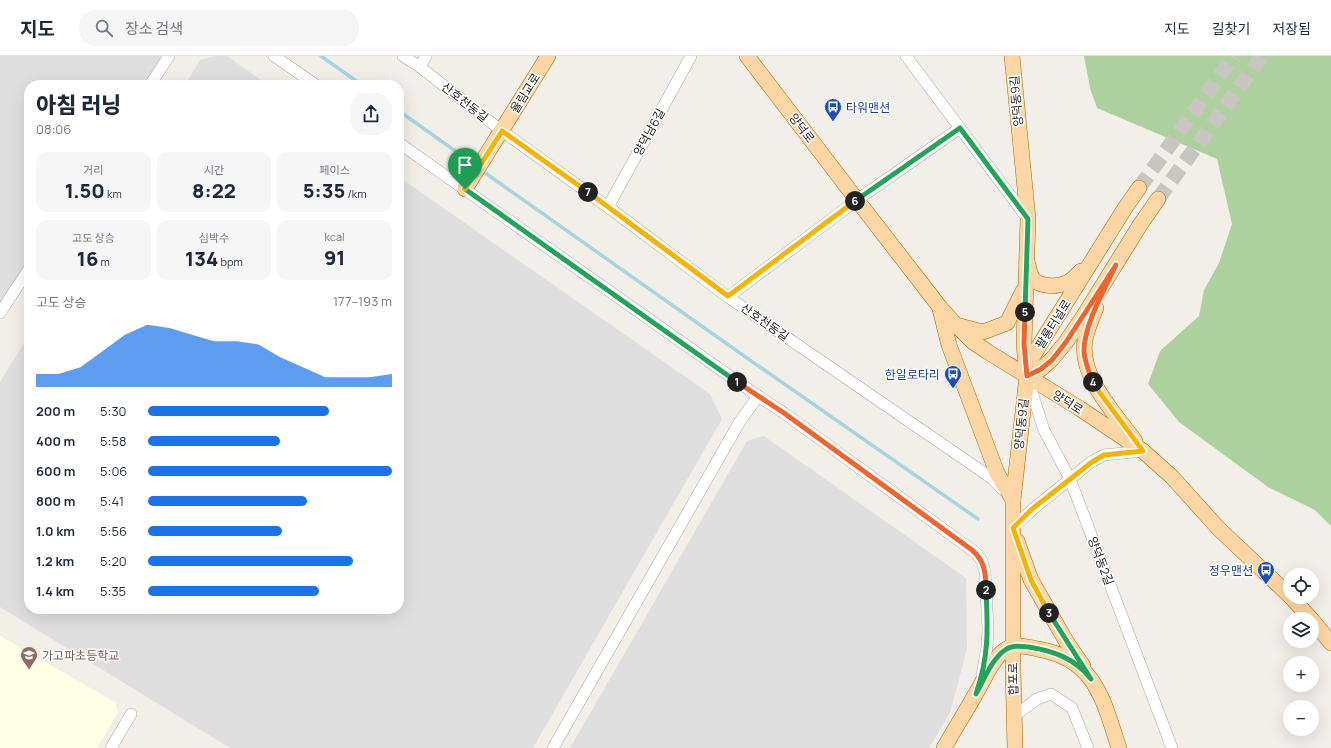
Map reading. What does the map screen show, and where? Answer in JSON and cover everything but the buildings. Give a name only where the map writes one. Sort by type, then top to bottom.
[{"type":"main road","name":"율림교로","points":[[465,189],[548,56]]},
{"type":"main road","name":"양덕로","points":[[747,56],[939,306],[973,342],[1079,408],[1143,451],[1172,477],[1219,529],[1283,590]]},
{"type":"main road","name":"양덕동9길","points":[[1012,56],[1028,219],[1024,344],[1027,376],[1013,500],[1013,532]]},
{"type":"main road","name":"팔룡터널로","points":[[1027,376],[1032,358],[1042,341],[1139,188]]},
{"type":"main road","name":"팔룡터널로","points":[[1027,376],[1041,369],[1052,360],[1066,342],[1158,199]]},
{"type":"main road","points":[[1026,255],[1029,271],[1033,279],[1039,283],[1059,285],[1072,279],[1100,249]]},
{"type":"main road","points":[[1116,265],[1098,304],[1085,340],[1084,352],[1093,381],[1100,393],[1143,451]]},
{"type":"main road","points":[[955,324],[984,332],[1007,323],[1025,288]]},
{"type":"main road","points":[[939,306],[949,345],[997,472],[1013,500]]},
{"type":"main road","points":[[1013,532],[1031,580],[1066,641],[1103,700],[1119,748]]},
{"type":"main road","name":"합포로","points":[[1013,532],[1012,646],[1015,748]]},
{"type":"main road","name":"양덕로","points":[[1297,604],[1305,612]]},
{"type":"main road","name":"양덕로","points":[[1319,628],[1331,643]]},
{"type":"main road","points":[[944,748],[996,659],[1005,650],[1012,646],[1032,648],[1060,654],[1076,664],[1091,679]]},
{"type":"street","points":[[153,80],[169,56]]},
{"type":"street","points":[[274,56],[309,80]]},
{"type":"street","name":"산호천동길","points":[[403,56],[420,67],[502,131],[728,296],[993,479],[1013,500]]},
{"type":"street","points":[[420,67],[426,56]]},
{"type":"street","name":"양덕남6길","points":[[608,207],[691,56]]},
{"type":"street","points":[[906,56],[1028,219]]},
{"type":"street","points":[[728,296],[857,200],[960,128]]},
{"type":"street","points":[[404,146],[790,417],[966,545],[980,557],[985,572],[988,634],[984,667],[976,694]]},
{"type":"street","points":[[0,312],[24,276]]},
{"type":"street","name":"양덕동2길","points":[[1027,376],[1044,430],[1070,479],[1172,748]]},
{"type":"street","points":[[553,748],[739,423],[758,396]]},
{"type":"street","points":[[1013,532],[1032,509],[1092,462],[1104,455],[1143,451]]},
{"type":"street","points":[[1014,716],[1037,699],[1051,694],[1072,708],[1088,748]]},
{"type":"street","points":[[111,748],[131,714]]},
{"type":"shaded area","points":[[0,56],[163,56],[147,80],[24,80],[24,273],[0,311]]},
{"type":"shaded area","points":[[215,56],[227,56],[261,80],[188,80],[200,60]]},
{"type":"shaded area","points":[[404,180],[710,394],[722,419],[533,748],[230,748],[0,607],[0,382],[24,343],[24,614],[404,614]]},
{"type":"shaded area","points":[[764,436],[966,578],[967,649],[950,713],[929,748],[570,748],[747,441]]},
{"type":"shaded area","name":"가고파초등학교","points":[[0,636],[116,703],[118,713],[97,748],[0,748]]},
{"type":"green space","points":[[1084,56],[1331,56],[1331,526],[1315,510],[1268,487],[1179,422],[1148,384],[1160,351],[1199,316],[1204,290],[1219,263],[1232,224],[1217,159],[1097,108],[1090,88]]},
{"type":"waterway","points":[[321,56],[355,80]]},
{"type":"waterway","points":[[404,115],[475,165]]},
{"type":"waterway","points":[[481,170],[978,519]]},
{"type":"tunnel","points":[[1139,188],[1234,56]]},
{"type":"tunnel","points":[[1158,199],[1262,56]]},
{"type":"place","name":"타워맨션","points":[[833,122]]},
{"type":"place","name":"한일로타리","points":[[953,389]]},
{"type":"place","name":"정우맨션","points":[[1266,585]]},
{"type":"place","name":"가고파초등학교","points":[[29,670]]},
{"type":"route","points":[[960,128],[1028,219],[1024,344],[1027,376],[1041,369],[1052,360],[1066,342],[1116,265],[1090,322],[1085,340],[1084,352],[1088,370],[1100,393],[1143,451],[1104,455],[1092,462],[1032,509],[1013,528],[1031,580],[1066,641],[1091,679],[1076,664],[1060,654],[1021,646],[1012,646],[1005,650],[996,659],[976,694],[983,672],[988,634],[985,572],[982,561],[976,553],[784,413],[465,189],[502,131],[728,296],[857,200],[960,128]]}]
